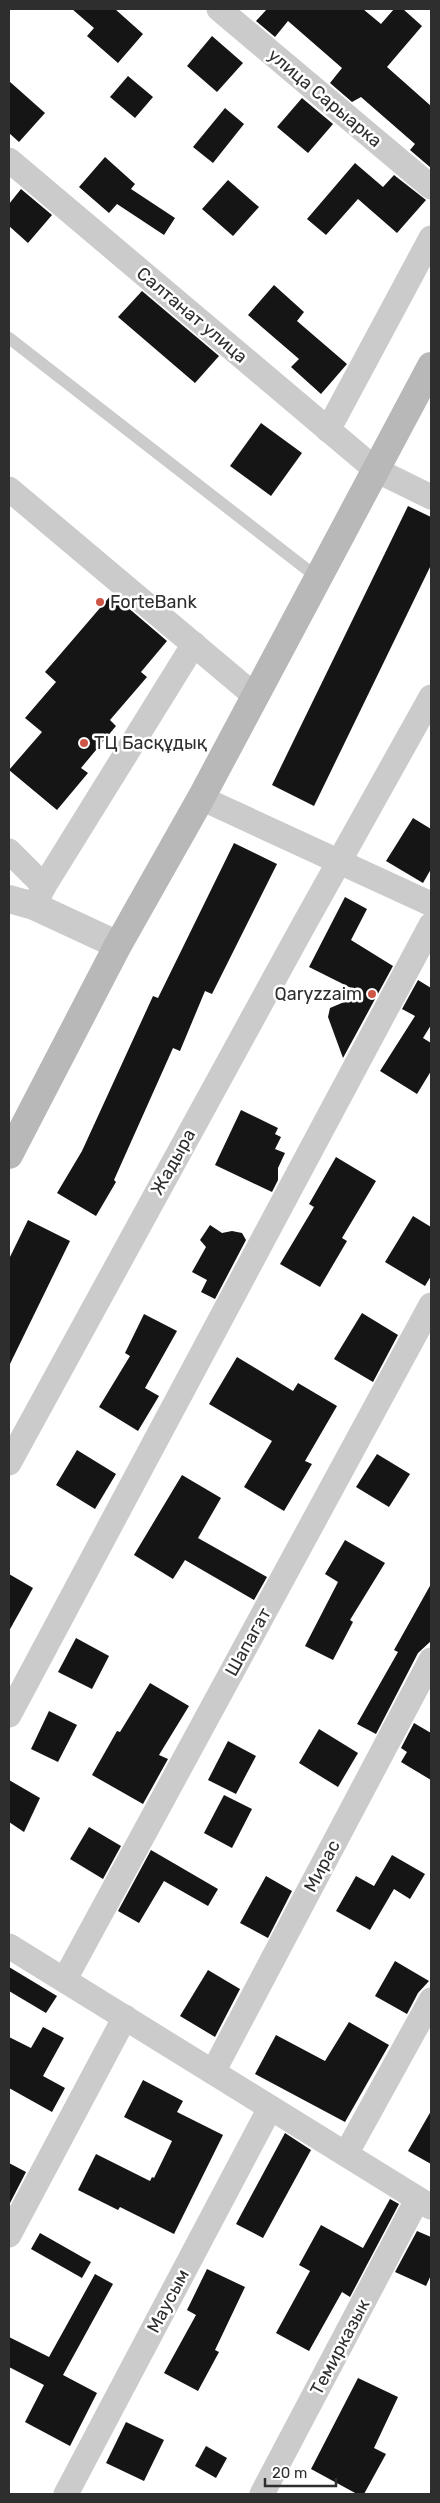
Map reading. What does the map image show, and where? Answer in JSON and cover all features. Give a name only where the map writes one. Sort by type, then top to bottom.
[{"type":"main road","points":[[9,1155],[18,1123],[201,798],[431,366]]},
{"type":"street","name":"улица Сарыарка","points":[[219,9],[431,187]]},
{"type":"street","name":"Салтанат улица","points":[[9,160],[376,470]]},
{"type":"street","points":[[328,430],[431,238]]},
{"type":"street","points":[[376,470],[431,497]]},
{"type":"street","points":[[9,489],[255,696]]},
{"type":"street","points":[[29,897],[194,644]]},
{"type":"street","name":"Жадыра","points":[[9,1463],[431,697]]},
{"type":"street","points":[[201,798],[431,904]]},
{"type":"street","points":[[9,851],[29,897],[118,945]]},
{"type":"street","points":[[9,1716],[431,925]]},
{"type":"street","name":"Шапагат","points":[[65,1979],[431,1305]]},
{"type":"street","name":"Мирас","points":[[213,2072],[431,1660]]},
{"type":"street","points":[[9,1946],[65,1979],[424,2204]]},
{"type":"street","points":[[346,2154],[431,2000]]},
{"type":"street","points":[[9,2235],[125,2017]]},
{"type":"street","name":"Маусым","points":[[66,2494],[270,2108]]},
{"type":"street","name":"Темирказык","points":[[262,2494],[424,2204]]},
{"type":"lane","points":[[9,338],[318,578]]},
{"type":"building","points":[[72,9],[115,9],[143,34],[118,63],[87,36],[94,28]]},
{"type":"building","points":[[267,9],[363,9],[381,24],[394,9],[403,9],[422,26],[387,67],[431,106],[431,168],[410,150],[415,144],[361,97],[352,102],[330,83],[342,68],[288,21],[275,37],[256,21]]},
{"type":"building","points":[[212,36],[243,63],[217,92],[187,66]]},
{"type":"building","points":[[128,76],[153,97],[135,118],[110,97]]},
{"type":"building","points":[[9,81],[45,113],[19,142],[9,133]]},
{"type":"building","points":[[302,98],[333,124],[308,153],[277,127]]},
{"type":"building","points":[[225,108],[244,124],[213,163],[193,147]]},
{"type":"building","points":[[105,157],[135,184],[131,189],[175,218],[164,235],[117,204],[109,213],[79,187]]},
{"type":"building","points":[[355,163],[383,187],[394,175],[426,200],[397,233],[358,199],[326,235],[307,219]]},
{"type":"building","points":[[228,180],[259,207],[233,236],[202,209]]},
{"type":"building","points":[[21,189],[52,215],[28,243],[9,226],[9,204]]},
{"type":"building","points":[[274,285],[304,312],[297,321],[347,364],[321,394],[291,367],[299,359],[248,315]]},
{"type":"building","points":[[142,291],[219,356],[195,383],[118,317]]},
{"type":"building","points":[[261,423],[302,453],[271,496],[230,466]]},
{"type":"building","points":[[408,506],[431,517],[431,565],[314,806],[272,785]]},
{"type":"building","points":[[112,594],[167,641],[141,672],[147,677],[110,720],[116,726],[81,768],[88,773],[57,810],[9,770],[42,732],[25,718],[56,682],[45,672]]},
{"type":"building","points":[[413,818],[431,829],[431,869],[423,883],[386,861]]},
{"type":"building","points":[[234,843],[277,864],[212,994],[205,991],[180,1051],[173,1048],[114,1180],[116,1182],[96,1216],[57,1193],[82,1151],[153,996],[158,998]]},
{"type":"building","points":[[345,897],[367,909],[351,940],[393,966],[343,1058],[328,1017],[330,1008],[363,994],[309,967]]},
{"type":"building","points":[[418,980],[431,988],[431,1025],[423,1038],[431,1043],[431,1071],[417,1094],[380,1071],[415,1016],[402,1009]]},
{"type":"building","points":[[241,1110],[278,1128],[275,1134],[281,1137],[275,1149],[285,1153],[278,1168],[278,1180],[272,1192],[215,1165]]},
{"type":"building","points":[[336,1157],[376,1181],[342,1238],[347,1241],[320,1287],[280,1264],[314,1207],[309,1204]]},
{"type":"building","points":[[413,1216],[431,1227],[431,1276],[425,1286],[385,1262]]},
{"type":"building","points":[[28,1220],[70,1241],[9,1366],[9,1259]]},
{"type":"building","points":[[210,1225],[222,1233],[232,1231],[242,1233],[246,1240],[215,1299],[201,1292],[207,1280],[192,1272],[206,1247],[200,1240]]},
{"type":"building","points":[[362,1313],[398,1335],[373,1382],[334,1359]]},
{"type":"building","points":[[144,1314],[177,1331],[145,1388],[159,1396],[138,1431],[99,1407],[130,1356],[125,1353]]},
{"type":"building","points":[[237,1357],[293,1391],[298,1383],[337,1406],[305,1461],[312,1464],[284,1511],[244,1487],[272,1441],[209,1404]]},
{"type":"building","points":[[77,1450],[116,1474],[95,1509],[56,1485]]},
{"type":"building","points":[[377,1454],[410,1474],[389,1507],[356,1487]]},
{"type":"building","points":[[182,1475],[221,1498],[198,1538],[267,1577],[254,1600],[185,1560],[173,1579],[134,1555]]},
{"type":"building","points":[[345,1540],[385,1563],[350,1620],[353,1622],[333,1660],[305,1646],[338,1582],[325,1574]]},
{"type":"building","points":[[9,1574],[33,1588],[9,1631]]},
{"type":"building","points":[[431,1584],[431,1641],[418,1653],[376,1734],[357,1724],[398,1652],[394,1650]]},
{"type":"building","points":[[76,1638],[109,1656],[92,1689],[58,1672]]},
{"type":"building","points":[[150,1683],[189,1706],[159,1755],[168,1759],[143,1804],[92,1775],[117,1731],[120,1732]]},
{"type":"building","points":[[49,1711],[77,1725],[58,1762],[31,1749]]},
{"type":"building","points":[[414,1723],[431,1733],[431,1780],[401,1762],[407,1752],[401,1748]]},
{"type":"building","points":[[319,1729],[358,1753],[338,1787],[299,1763]]},
{"type":"building","points":[[228,1741],[256,1756],[236,1794],[208,1780]]},
{"type":"building","points":[[9,1780],[40,1798],[24,1832],[9,1822]]},
{"type":"building","points":[[224,1795],[252,1809],[232,1848],[204,1833]]},
{"type":"building","points":[[89,1827],[121,1846],[103,1879],[70,1859]]},
{"type":"building","points":[[151,1850],[218,1889],[208,1906],[164,1881],[139,1923],[118,1911]]},
{"type":"building","points":[[392,1855],[425,1874],[410,1899],[394,1889],[370,1930],[336,1911],[356,1876],[374,1886]]},
{"type":"building","points":[[266,1876],[292,1891],[268,1938],[240,1923]]},
{"type":"building","points":[[395,1961],[429,1981],[418,1993],[407,2014],[375,1996]]},
{"type":"building","points":[[9,1967],[57,1996],[46,2013],[9,1991]]},
{"type":"building","points":[[208,1970],[240,1989],[215,2037],[180,2016]]},
{"type":"building","points":[[349,2022],[389,2045],[345,2122],[255,2074],[276,2035],[325,2061]]},
{"type":"building","points":[[43,2027],[64,2038],[43,2076],[65,2088],[52,2112],[9,2088],[9,2037],[31,2048]]},
{"type":"building","points":[[143,2080],[183,2101],[177,2112],[223,2135],[174,2234],[120,2207],[118,2210],[78,2190],[96,2154],[150,2181],[152,2177],[154,2178],[172,2141],[124,2117]]},
{"type":"building","points":[[431,2111],[431,2164],[408,2151]]},
{"type":"building","points":[[285,2133],[311,2150],[263,2238],[236,2224]]},
{"type":"building","points":[[9,2163],[26,2172],[9,2205]]},
{"type":"building","points":[[390,2199],[399,2204],[350,2297],[342,2292],[309,2351],[276,2333],[310,2271],[299,2265],[321,2225],[363,2248]]},
{"type":"building","points":[[417,2231],[431,2237],[431,2275],[426,2286],[395,2272]]},
{"type":"building","points":[[40,2233],[91,2262],[82,2278],[31,2249]]},
{"type":"building","points":[[207,2269],[245,2287],[215,2350],[219,2352],[198,2391],[164,2373],[196,2315],[187,2310]]},
{"type":"building","points":[[95,2274],[113,2284],[63,2375],[97,2393],[70,2446],[25,2422],[44,2385],[9,2367],[9,2337],[49,2357]]},
{"type":"building","points":[[358,2378],[398,2397],[374,2448],[386,2454],[364,2494],[357,2494],[311,2469]]},
{"type":"building","points":[[126,2422],[164,2440],[144,2481],[106,2463]]},
{"type":"building","points":[[206,2446],[227,2458],[216,2478],[195,2466]]},
{"type":"place","name":"ForteBank","points":[[100,602]]},
{"type":"place","name":"ТЦ Басқұдық","points":[[84,743]]},
{"type":"place","name":"Qaryzzaim","points":[[372,994]]}]
